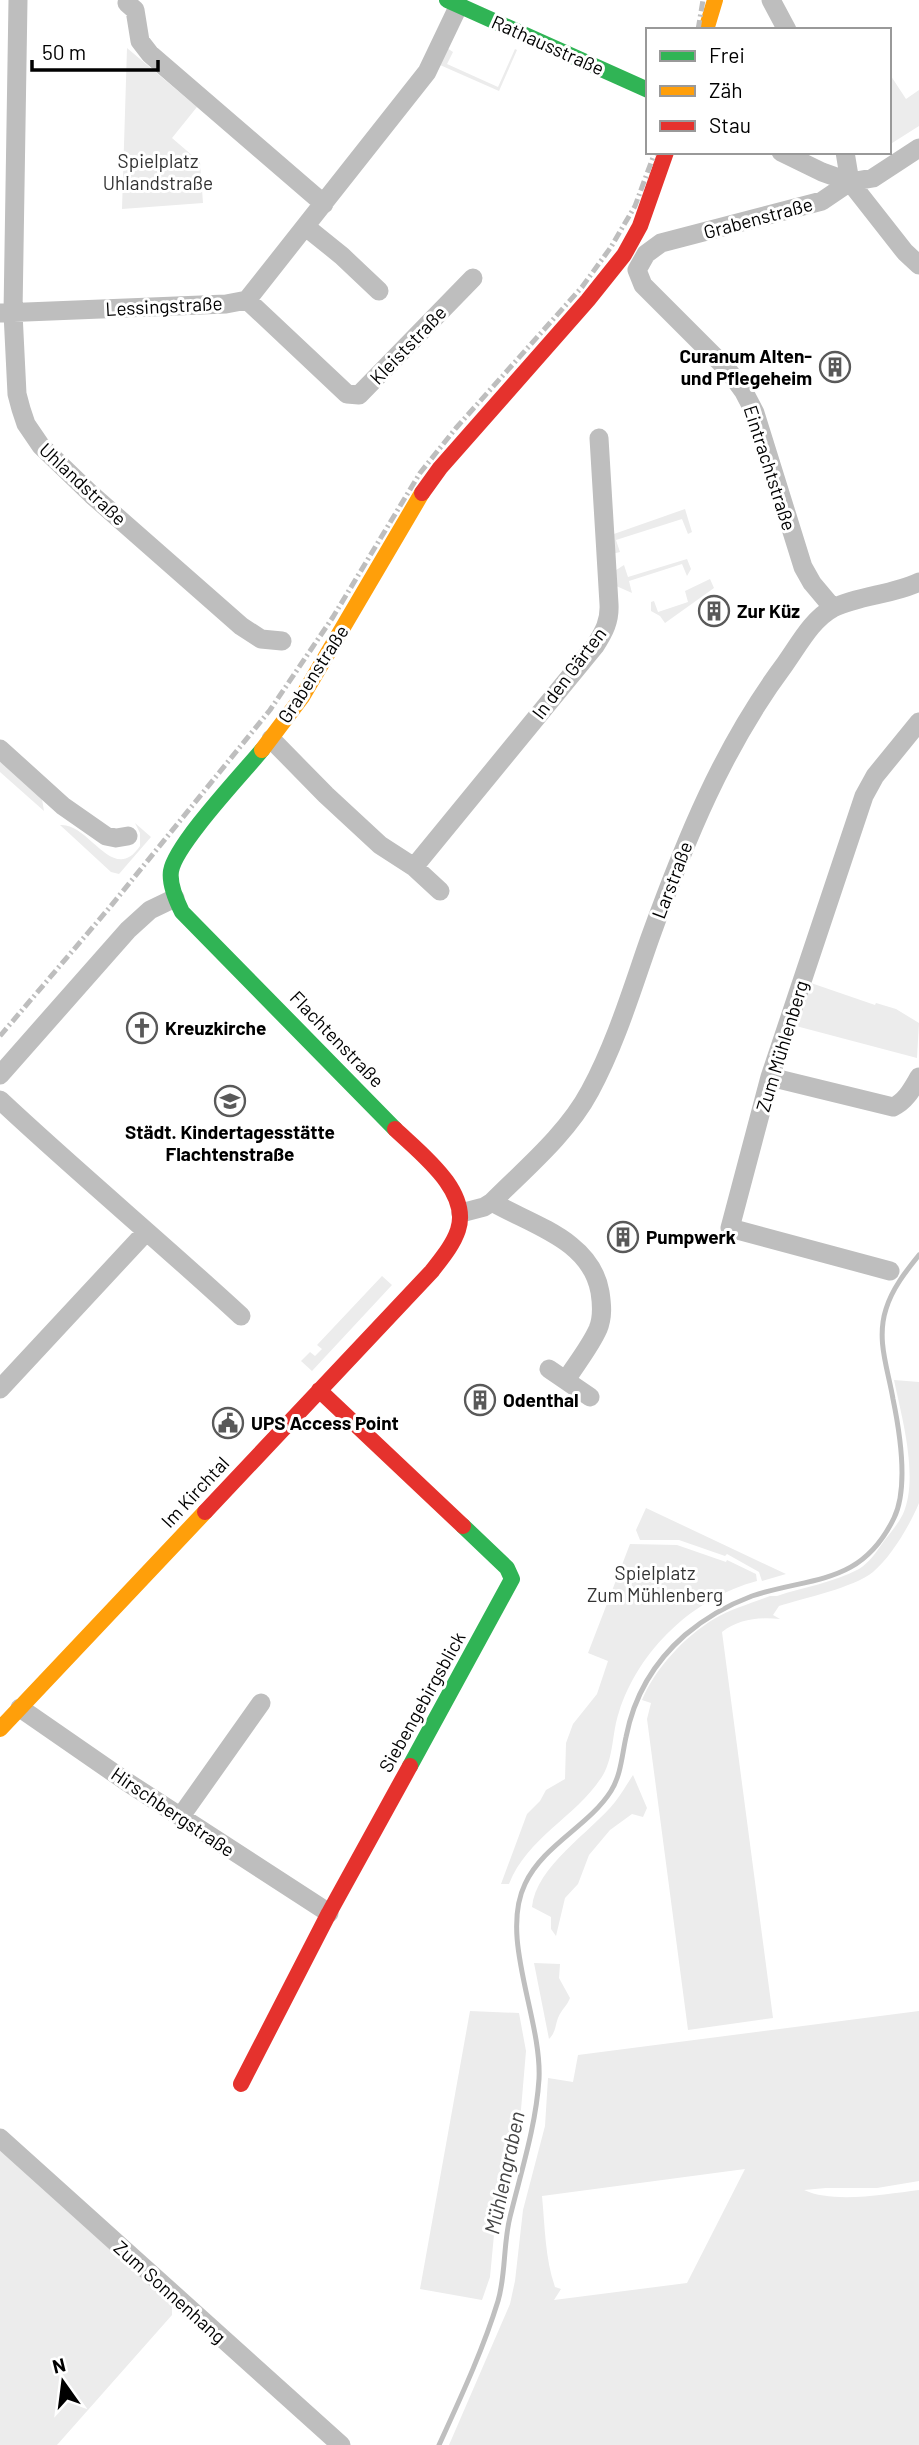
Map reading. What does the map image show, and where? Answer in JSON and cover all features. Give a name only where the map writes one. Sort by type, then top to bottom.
[{"type":"street","name":"Uhlandstraße","points":[[18,0],[6,313],[17,394],[26,424],[41,446],[241,626],[261,639],[282,640]]},
{"type":"street","points":[[707,28],[715,0]]},
{"type":"street","points":[[771,0],[786,28]]},
{"type":"street","points":[[127,3],[135,10],[140,41],[149,54],[324,204]]},
{"type":"street","name":"Lessingstraße","points":[[6,313],[247,300],[427,72],[453,3]]},
{"type":"street","name":"Rathausstraße","points":[[453,3],[646,88]]},
{"type":"street","name":"Grabenstraße","points":[[661,243],[822,201],[850,182],[873,178],[919,148]]},
{"type":"street","name":"Grabenstraße","points":[[175,898],[171,869],[184,843],[271,739],[302,697],[401,527],[440,468],[588,300],[624,255],[640,226],[665,154]]},
{"type":"street","points":[[785,154],[850,182]]},
{"type":"street","points":[[845,154],[850,182],[905,252],[919,265]]},
{"type":"street","points":[[306,227],[379,291]]},
{"type":"street","name":"Eintrachtstraße","points":[[661,243],[652,247],[639,263],[638,278],[711,352],[744,392],[755,413],[803,567],[812,583],[833,608]]},
{"type":"street","name":"Kleiststraße","points":[[247,300],[346,394],[359,396],[473,278]]},
{"type":"street","name":"In den Gärten","points":[[414,867],[595,646],[606,628],[610,616],[599,438]]},
{"type":"street","name":"Larstraße","points":[[461,1213],[473,1211],[492,1202],[567,1125],[585,1100],[615,1033],[664,899],[711,783],[765,691],[814,624],[833,608],[903,590],[919,582]]},
{"type":"street","name":"Zum Mühlenberg","points":[[890,1271],[730,1228],[770,1077],[869,785],[919,722]]},
{"type":"street","points":[[271,739],[380,845],[414,867],[440,891]]},
{"type":"street","points":[[0,749],[63,806],[106,836],[128,836]]},
{"type":"street","points":[[0,1075],[128,930],[150,910],[175,898]]},
{"type":"street","name":"Flachtenstraße","points":[[175,898],[182,912],[447,1181],[456,1193],[461,1213]]},
{"type":"street","points":[[770,1077],[893,1107],[901,1104],[919,1077]]},
{"type":"street","points":[[0,1100],[67,1163],[241,1316]]},
{"type":"street","points":[[492,1202],[574,1247],[594,1270],[601,1300],[601,1320],[597,1332],[566,1380]]},
{"type":"street","name":"Im Kirchtal","points":[[0,1729],[432,1271],[459,1233],[461,1213]]},
{"type":"street","points":[[0,1389],[146,1232]]},
{"type":"street","points":[[549,1369],[590,1397]]},
{"type":"street","name":"Siebengebirgsblick","points":[[241,2084],[328,1913],[509,1588],[512,1578],[507,1568],[319,1390]]},
{"type":"street","points":[[181,1816],[261,1703]]},
{"type":"street","name":"Hirschbergstraße","points":[[20,1708],[328,1913]]},
{"type":"street","name":"Zum Sonnenhang","points":[[0,2138],[341,2445]]},
{"type":"green space","name":"Spielplatz Uhlandstraße","points":[[127,48],[197,107],[172,138],[200,162],[203,203],[122,209]]},
{"type":"green space","points":[[447,48],[453,52],[447,64],[498,87],[515,49],[517,50],[499,91],[440,65]]},
{"type":"green space","points":[[891,76],[906,99],[919,90],[919,126],[891,144]]},
{"type":"green space","points":[[685,509],[692,532],[688,534],[682,519],[616,540],[620,552],[612,554],[611,535]]},
{"type":"green space","points":[[687,559],[691,569],[687,576],[682,564],[629,581],[632,593],[614,585],[613,572],[624,565],[628,577]]},
{"type":"green space","points":[[710,579],[714,588],[665,623],[651,611],[651,602],[654,601],[658,612],[688,602],[685,591]]},
{"type":"green space","points":[[0,759],[42,799],[44,811],[0,772]]},
{"type":"green space","points":[[135,823],[151,837],[119,874],[111,872],[60,825],[71,827],[110,856],[120,859],[130,856],[140,846],[140,833]]},
{"type":"green space","points":[[811,983],[875,1005],[876,1003],[896,1009],[919,1023],[917,1058],[796,1026]]},
{"type":"green space","points":[[382,1276],[392,1285],[312,1371],[301,1361],[310,1352],[315,1356],[322,1349],[317,1345]]},
{"type":"green space","points":[[894,1380],[919,1382],[919,1503],[893,1549],[880,1566],[864,1578],[841,1588],[779,1606],[773,1615],[780,1619],[750,1620],[735,1624],[722,1632],[773,2018],[688,2030],[647,1719],[651,1703],[642,1700],[672,1655],[692,1635],[714,1619],[770,1596],[839,1578],[859,1569],[873,1556],[899,1521],[908,1499],[908,1448]]},
{"type":"green space","points":[[646,1508],[786,1574],[762,1581],[759,1572],[727,1554],[725,1556],[679,1540],[640,1540],[636,1530]]},
{"type":"green space","name":"Spielplatz Zum Mühlenberg","points":[[630,1544],[677,1545],[726,1562],[727,1560],[756,1574],[757,1581],[711,1600],[690,1614],[655,1648],[628,1689],[619,1712],[609,1760],[603,1775],[580,1803],[528,1852],[509,1884],[501,1884],[527,1814],[540,1801],[546,1790],[565,1779],[566,1743],[573,1724],[597,1694],[608,1661],[588,1653]]},
{"type":"green space","points":[[633,1775],[647,1808],[643,1817],[632,1814],[610,1830],[589,1855],[578,1884],[565,1898],[556,1936],[551,1929],[551,1917],[532,1907],[536,1892],[554,1864],[615,1802]]},
{"type":"green space","points":[[534,1963],[560,1964],[559,1978],[570,1998],[549,2039]]},
{"type":"green space","points":[[470,2011],[519,2013],[526,2051],[520,2121],[495,2224],[490,2277],[482,2300],[420,2289]]},
{"type":"green space","points":[[919,2011],[919,2181],[877,2188],[804,2190],[845,2197],[919,2190],[919,2445],[449,2445],[510,2304],[523,2210],[545,2126],[548,2078],[573,2082],[578,2055]],"holes":[[[745,2169],[687,2283],[554,2300],[561,2289],[555,2287],[549,2265],[542,2196]]]},
{"type":"green space","points":[[0,2145],[172,2300],[172,2315],[57,2445],[0,2445]]},
{"type":"waterway","name":"Mühlengraben","points":[[439,2445],[478,2356],[498,2301],[508,2228],[535,2114],[539,2079],[538,2056],[523,1979],[517,1929],[518,1905],[525,1884],[543,1858],[591,1815],[611,1791],[619,1772],[630,1722],[640,1694],[655,1668],[674,1645],[709,1618],[752,1596],[833,1575],[850,1567],[866,1556],[881,1540],[899,1505],[902,1476],[898,1428],[884,1354],[883,1321],[896,1287],[919,1255]]},
{"type":"railway","points":[[698,28],[703,0]]},
{"type":"railway","points":[[0,1036],[110,907],[270,710],[333,617],[420,473],[456,428],[582,287],[611,247],[635,206],[654,154]]},
{"type":"traffic: fast","points":[[447,0],[646,89]]},
{"type":"traffic: fast","points":[[262,750],[196,828],[175,859],[171,871],[175,897],[182,912],[395,1129]]},
{"type":"traffic: fast","points":[[410,1766],[512,1579],[507,1568],[463,1526]]},
{"type":"traffic: slow","points":[[707,28],[715,0]]},
{"type":"traffic: slow","points":[[262,750],[302,697],[422,493]]},
{"type":"traffic: slow","points":[[0,1729],[205,1512]]},
{"type":"traffic: jam","points":[[422,493],[440,468],[588,300],[624,255],[640,226],[665,154]]},
{"type":"traffic: jam","points":[[205,1512],[432,1271],[453,1241],[460,1215],[450,1187],[429,1161],[395,1129]]},
{"type":"traffic: jam","points":[[319,1390],[463,1526]]},
{"type":"traffic: jam","points":[[241,2084],[329,1913],[410,1766]]},
{"type":"place","name":"Curanum Alten- und Pflegeheim","points":[[835,367]]},
{"type":"place","name":"Zur Küz","points":[[714,611]]},
{"type":"place","name":"Kreuzkirche","points":[[142,1028]]},
{"type":"place","name":"Städt. Kindertagesstätte Flachtenstraße","points":[[230,1101]]},
{"type":"place","name":"Pumpwerk","points":[[623,1237]]},
{"type":"place","name":"Odenthal","points":[[480,1400]]},
{"type":"place","name":"UPS Access Point","points":[[228,1423]]}]
